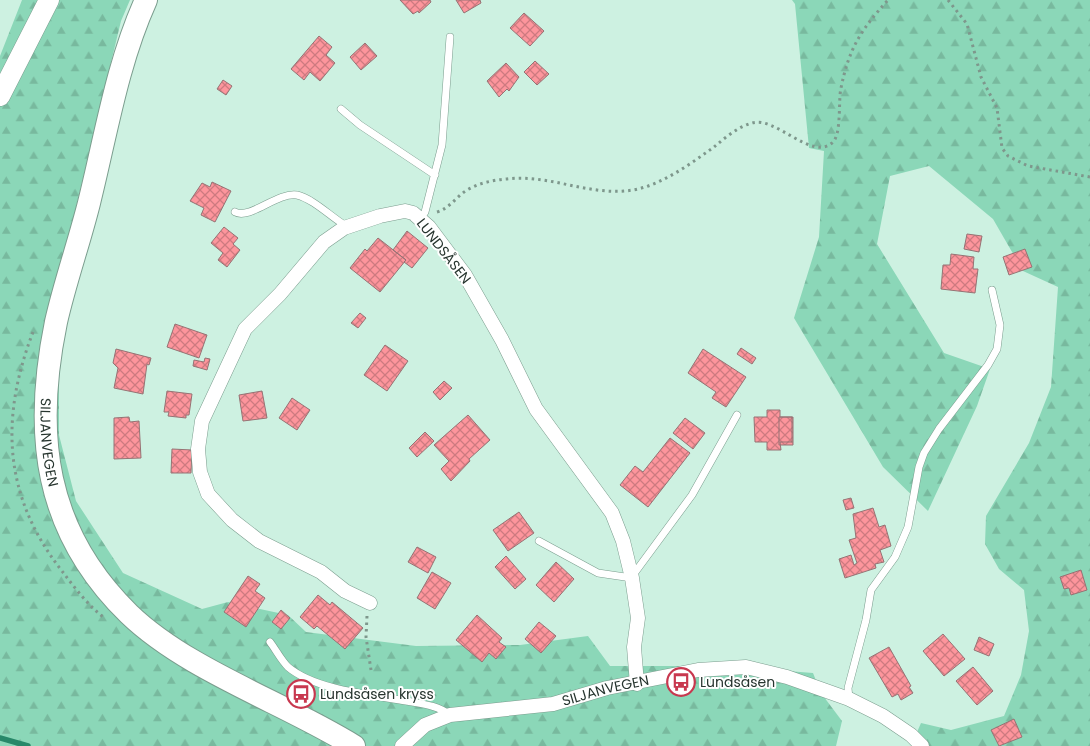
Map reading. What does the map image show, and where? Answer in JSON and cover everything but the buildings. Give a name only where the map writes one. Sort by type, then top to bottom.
[{"type":"main road","points":[[0,96],[49,0]]},
{"type":"main road","name":"SILJANVEGEN","points":[[146,0],[129,43],[117,85],[89,205],[57,321],[46,378],[46,442],[57,501],[69,531],[89,564],[109,593],[131,616],[191,658],[284,706],[354,746]]},
{"type":"street","name":"LUNDSÅSEN","points":[[365,601],[345,591],[321,572],[259,541],[232,520],[208,494],[200,472],[198,449],[202,421],[245,329],[280,294],[324,242],[344,228],[380,216],[405,211],[413,213],[420,219],[465,275],[502,340],[536,409],[612,514],[623,541],[632,576],[638,618],[634,647],[638,684]]},
{"type":"street","name":"SILJANVEGEN","points":[[402,746],[425,725],[450,715],[553,704],[607,688],[638,684],[698,670],[746,667],[787,677],[849,699],[883,716],[911,735],[922,746]]},
{"type":"lane","points":[[420,219],[425,212],[442,145],[450,37]]},
{"type":"lane","points":[[341,109],[360,125],[435,175]]},
{"type":"lane","points":[[234,212],[238,214],[250,211],[280,197],[299,196],[342,224],[344,228]]},
{"type":"lane","points":[[849,699],[848,688],[866,620],[871,590],[895,557],[908,527],[919,467],[924,453],[939,429],[988,365],[997,349],[1000,324],[992,290]]},
{"type":"lane","points":[[539,541],[598,572],[632,576],[692,495],[738,415]]},
{"type":"lane","points":[[270,642],[282,660],[301,675],[359,693],[428,705],[442,709],[450,715]]},
{"type":"path","points":[[420,219],[445,209],[466,191],[486,182],[509,178],[535,180],[601,191],[622,192],[646,187],[681,170],[740,128],[754,122],[768,124],[812,146],[829,145],[835,142],[837,134],[840,91],[848,56],[865,26],[888,0]]},
{"type":"path","points":[[948,0],[966,24],[981,77],[997,108],[1002,148],[1008,156],[1028,166],[1090,177]]},
{"type":"path","points":[[15,374],[34,330]]},
{"type":"path","points":[[7,424],[8,450],[15,486],[28,522],[45,550],[78,592],[108,621]]},
{"type":"path","points":[[365,601],[367,617],[366,636],[371,670]]},
{"type":"green space","points":[[22,0],[130,0],[121,21],[76,207],[59,379],[59,435],[76,501],[123,573],[202,609],[228,602],[288,615],[306,632],[416,646],[520,645],[588,636],[610,666],[721,666],[813,673],[821,693],[842,721],[836,746],[0,746],[0,56]]},
{"type":"green space","points":[[792,0],[1090,0],[1090,746],[911,746],[921,723],[951,730],[1004,716],[1021,675],[1029,631],[1024,590],[999,569],[985,544],[986,516],[1029,443],[1051,387],[1058,287],[1023,271],[993,219],[929,166],[890,176],[877,244],[944,353],[990,369],[977,406],[928,511],[883,467],[794,318],[819,237],[824,151],[809,148],[795,4]]},
{"type":"waterway","points":[[0,738],[28,746]]},
{"type":"place","name":"Lundsåsen","points":[[681,682]]},
{"type":"place","name":"Lundsåsen kryss","points":[[301,694]]}]
